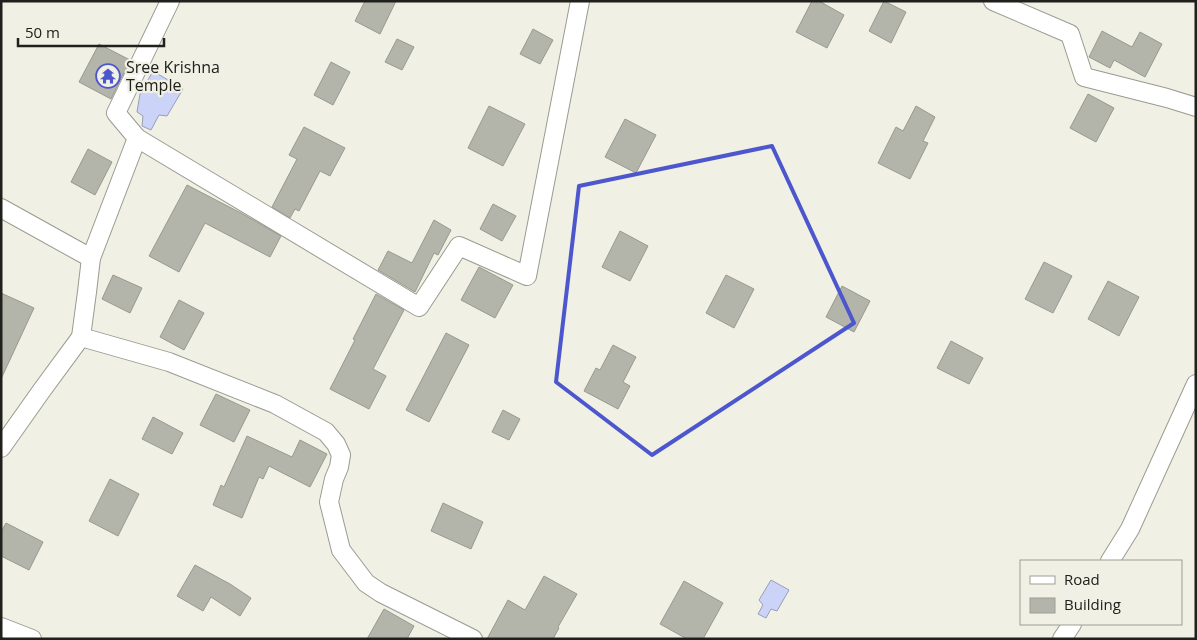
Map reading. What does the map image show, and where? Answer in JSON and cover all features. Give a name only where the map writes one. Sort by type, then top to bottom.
[{"type":"street","points":[[170,1],[116,113],[137,138],[419,307],[459,246],[527,276],[580,1]]},
{"type":"street","points":[[993,1],[1070,34],[1084,77],[1196,107]]},
{"type":"street","points":[[1,448],[80,337],[90,258],[137,138]]},
{"type":"street","points":[[1,208],[90,258]]},
{"type":"street","points":[[80,337],[169,362],[275,404],[326,432],[336,444],[341,455],[340,468],[334,479],[329,502],[341,550],[366,583],[381,593],[473,639]]},
{"type":"street","points":[[1111,560],[1130,529],[1196,384]]},
{"type":"street","points":[[1062,639],[1071,625]]},
{"type":"street","points":[[1,627],[32,639]]},
{"type":"highlighted area","points":[[772,146],[854,323],[652,455],[556,382],[579,186]]},
{"type":"water","points":[[153,71],[183,89],[167,116],[159,115],[151,130],[142,126],[143,116],[137,112],[140,94]]},
{"type":"water","points":[[771,580],[789,590],[777,611],[771,609],[766,618],[758,614],[763,605],[759,600]]},
{"type":"building","points":[[365,1],[396,1],[380,34],[355,21]]},
{"type":"building","points":[[812,1],[819,1],[844,15],[827,48],[796,32]]},
{"type":"building","points":[[884,1],[906,12],[891,43],[869,31]]},
{"type":"building","points":[[533,29],[553,40],[540,64],[520,54]]},
{"type":"building","points":[[1102,31],[1132,47],[1140,32],[1162,44],[1145,77],[1114,60],[1110,68],[1089,57]]},
{"type":"building","points":[[397,39],[414,47],[402,70],[385,62]]},
{"type":"building","points":[[99,44],[130,60],[111,99],[79,82]]},
{"type":"building","points":[[331,62],[350,72],[333,105],[314,95]]},
{"type":"building","points":[[1088,94],[1114,108],[1096,142],[1070,128]]},
{"type":"building","points":[[489,106],[525,124],[503,166],[468,148]]},
{"type":"building","points":[[916,106],[935,117],[923,141],[928,143],[910,179],[878,163],[896,127],[903,131]]},
{"type":"building","points":[[625,119],[656,135],[636,173],[605,157]]},
{"type":"building","points":[[304,127],[345,148],[330,176],[320,171],[299,211],[295,209],[290,218],[272,207],[297,159],[289,155]]},
{"type":"building","points":[[88,149],[112,162],[95,195],[71,182]]},
{"type":"building","points":[[187,185],[281,236],[270,257],[205,223],[179,272],[149,256]]},
{"type":"building","points":[[493,204],[516,216],[502,241],[480,229]]},
{"type":"building","points":[[434,220],[451,230],[438,255],[434,253],[415,292],[378,270],[388,251],[412,263]]},
{"type":"building","points":[[620,231],[648,246],[630,281],[602,267]]},
{"type":"building","points":[[1044,262],[1072,276],[1053,313],[1025,299]]},
{"type":"building","points":[[479,267],[513,285],[495,318],[461,300]]},
{"type":"building","points":[[113,275],[142,288],[130,313],[102,299]]},
{"type":"building","points":[[726,275],[754,289],[734,328],[706,313]]},
{"type":"building","points":[[1108,281],[1139,297],[1119,336],[1088,319]]},
{"type":"building","points":[[842,286],[870,301],[854,332],[826,317]]},
{"type":"building","points":[[1,293],[34,308],[1,379]]},
{"type":"building","points":[[376,294],[404,310],[373,369],[386,376],[369,409],[330,389]]},
{"type":"building","points":[[179,300],[204,313],[184,350],[160,337]]},
{"type":"building","points":[[446,333],[469,345],[429,422],[406,410]]},
{"type":"building","points":[[951,341],[983,358],[969,384],[937,368]]},
{"type":"building","points":[[613,345],[636,357],[623,382],[630,386],[618,409],[584,391],[596,368],[600,370]]},
{"type":"building","points":[[216,394],[250,410],[234,442],[200,425]]},
{"type":"building","points":[[503,410],[520,419],[509,440],[492,432]]},
{"type":"building","points":[[153,417],[183,433],[172,454],[142,439]]},
{"type":"building","points":[[247,436],[292,457],[300,440],[327,454],[310,487],[269,466],[263,479],[259,477],[242,518],[213,505],[221,485],[224,487]]},
{"type":"building","points":[[110,479],[139,494],[118,536],[89,521]]},
{"type":"building","points":[[443,503],[483,522],[471,549],[431,531]]},
{"type":"building","points":[[6,523],[43,542],[29,570],[1,556],[1,532]]},
{"type":"building","points":[[195,565],[251,598],[240,616],[211,597],[203,611],[177,596]]},
{"type":"building","points":[[544,576],[577,594],[553,639],[487,639],[508,600],[525,610]]},
{"type":"building","points":[[684,581],[723,603],[703,639],[687,639],[660,624]]},
{"type":"building","points":[[384,609],[414,626],[407,639],[367,639]]},
{"type":"place","name":"Sree Krishna Temple","points":[[108,76]]}]
